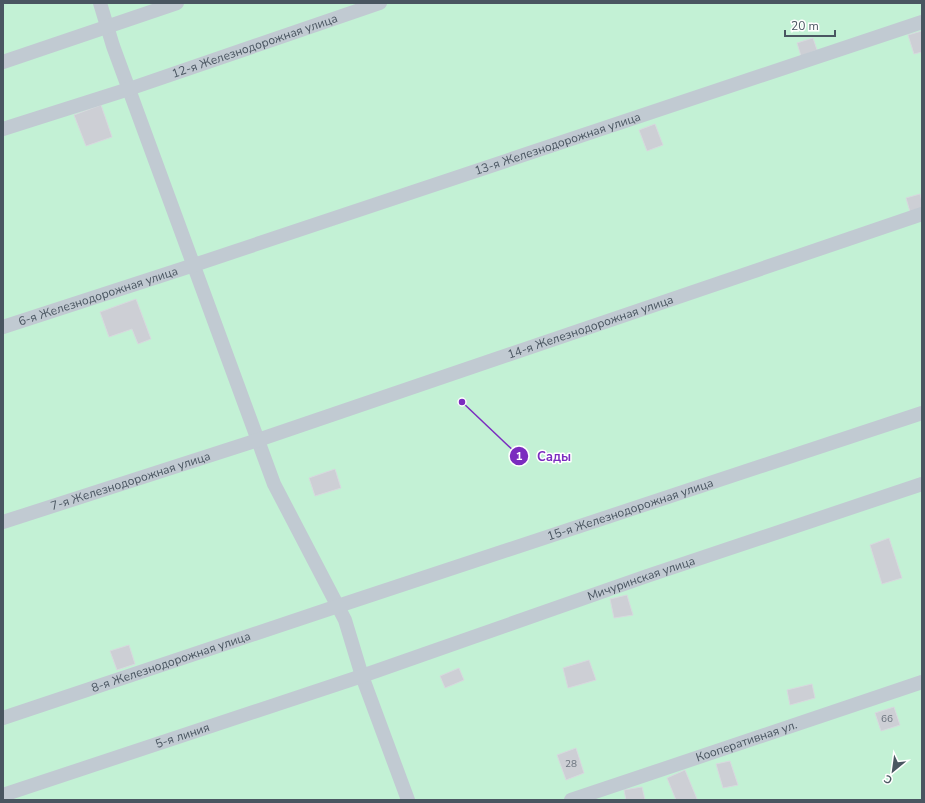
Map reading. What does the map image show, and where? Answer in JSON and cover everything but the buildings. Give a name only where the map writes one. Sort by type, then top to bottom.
[{"type":"street","points":[[100,3],[113,46],[274,484],[346,620],[362,676],[408,800]]},
{"type":"street","points":[[3,62],[177,3]]},
{"type":"street","name":"12-я Железнодорожная улица","points":[[3,129],[129,89],[380,3]]},
{"type":"street","name":"13-я Железнодорожная улица","points":[[194,265],[922,22]]},
{"type":"street","name":"14-я Железнодорожная улица","points":[[258,440],[922,214]]},
{"type":"street","name":"6-я Железнодорожная улица","points":[[3,327],[194,265]]},
{"type":"street","name":"15-я Железнодорожная улица","points":[[338,606],[922,413]]},
{"type":"street","name":"7-я Железнодорожная улица","points":[[3,522],[258,440]]},
{"type":"street","name":"Мичуринская улица","points":[[362,676],[647,576],[922,484]]},
{"type":"street","name":"8-я Железнодорожная улица","points":[[3,718],[338,606]]},
{"type":"street","name":"5-я линия","points":[[3,795],[362,676]]},
{"type":"street","name":"Кооперативная ул.","points":[[571,800],[922,682]]},
{"type":"green space","points":[[3,3],[922,3],[922,800],[3,800]]},
{"type":"place","name":"Сады","points":[[462,402]]}]
